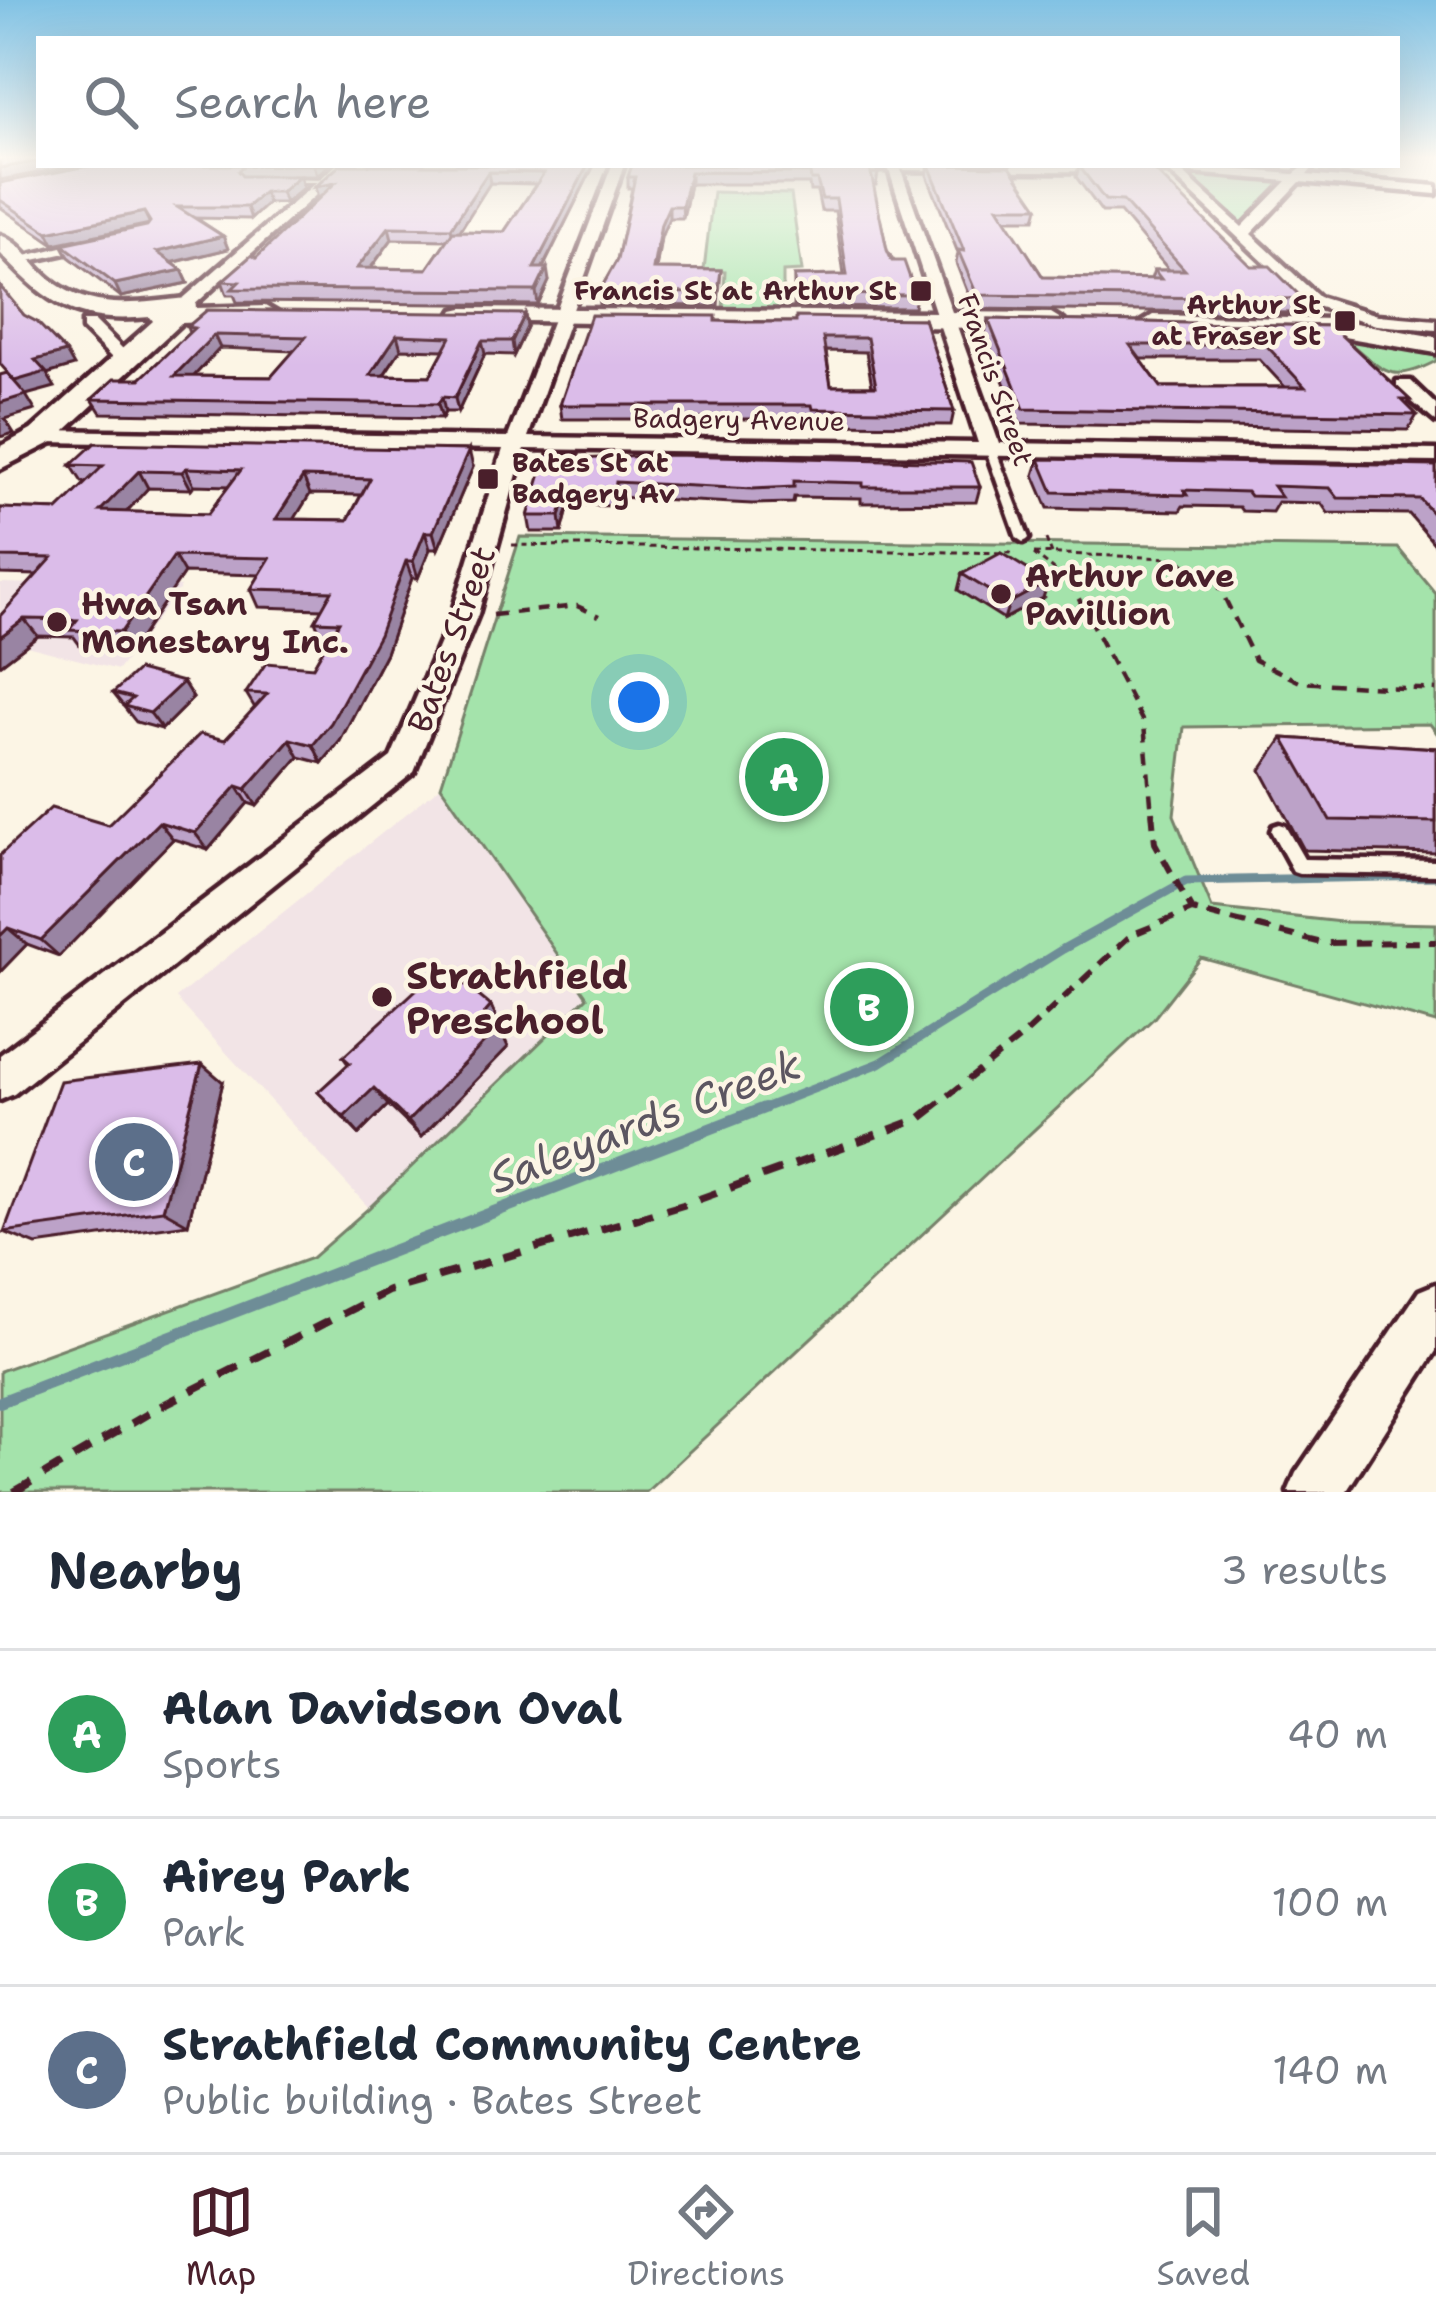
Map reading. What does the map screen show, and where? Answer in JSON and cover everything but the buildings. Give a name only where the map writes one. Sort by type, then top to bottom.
[{"type":"main road","points":[[0,242],[53,294],[72,302],[179,312],[280,313]]},
{"type":"main road","points":[[0,460],[42,436],[179,312]]},
{"type":"main road","points":[[444,315],[1089,322]]},
{"type":"main road","points":[[1137,322],[1322,326],[1436,345]]},
{"type":"street","points":[[179,312],[273,227]]},
{"type":"street","name":"Bates Street","points":[[0,1080],[403,764],[465,614],[516,443],[595,227]]},
{"type":"street","name":"Francis Street","points":[[914,227],[991,451]]},
{"type":"street","points":[[1233,227],[1312,300],[1388,322],[1436,325]]},
{"type":"street","points":[[1242,235],[1250,227]]},
{"type":"street","points":[[20,260],[124,236]]},
{"type":"street","points":[[89,325],[125,361]]},
{"type":"street","points":[[1404,385],[1436,416]]},
{"type":"street","name":"Badgery Avenue","points":[[42,436],[1436,456]]},
{"type":"street","points":[[1315,1492],[1436,1307]]},
{"type":"lane","name":"Francis Street","points":[[991,451],[1023,538]]},
{"type":"lane","points":[[1279,831],[1299,866],[1436,868]]},
{"type":"path","points":[[998,538],[1003,553]]},
{"type":"path","points":[[1046,539],[1052,554]]},
{"type":"path","points":[[512,545],[1172,558],[1214,576],[1255,660],[1300,682],[1436,689]]},
{"type":"path","points":[[1033,553],[1068,578],[1144,724],[1155,843],[1192,910]]},
{"type":"path","points":[[490,615],[577,606],[599,616]]},
{"type":"path","points":[[14,1492],[163,1405],[388,1291],[683,1205],[919,1119],[1025,1034],[1131,935],[1192,910],[1322,943],[1436,942]]},
{"type":"shaded area","name":"Hwa Tsan Monestary Inc.","points":[[0,583],[181,587],[118,670],[0,639]]},
{"type":"shaded area","name":"Strathfield Preschool","points":[[441,786],[588,996],[369,1208],[176,998]]},
{"type":"green space","points":[[709,227],[796,227],[802,271],[783,272],[783,309],[723,308],[725,271],[704,270]]},
{"type":"green space","points":[[1343,338],[1436,353],[1436,361],[1396,373],[1377,365]]},
{"type":"green space","points":[[520,537],[1398,548],[1436,594],[1436,732],[1430,724],[1184,727],[1174,815],[1212,908],[1341,922],[1436,924],[1436,1023],[1201,958],[1154,1018],[646,1492],[0,1492],[0,1371],[312,1258],[587,997],[441,786]]},
{"type":"waterway","name":"Saleyards Creek","points":[[756,1111],[880,1063],[1063,949],[1186,881],[1436,876]]},
{"type":"waterway","name":"Saleyards Creek","points":[[0,1402],[764,1108]]},
{"type":"place","name":"Francis St at Arthur St","points":[[921,291]]},
{"type":"place","name":"Arthur St at Fraser St","points":[[1345,321]]},
{"type":"place","name":"Bates St at Badgery Av","points":[[488,479]]},
{"type":"place","name":"Arthur Cave Pavillion","points":[[1001,594]]},
{"type":"place","name":"Hwa Tsan Monestary Inc.","points":[[57,622]]},
{"type":"place","name":"Alan Davidson Oval","points":[[784,777]]},
{"type":"place","name":"Strathfield Preschool","points":[[382,997]]},
{"type":"place","name":"Airey Park","points":[[869,1007]]},
{"type":"place","name":"Strathfield Community Centre","points":[[134,1162]]}]
